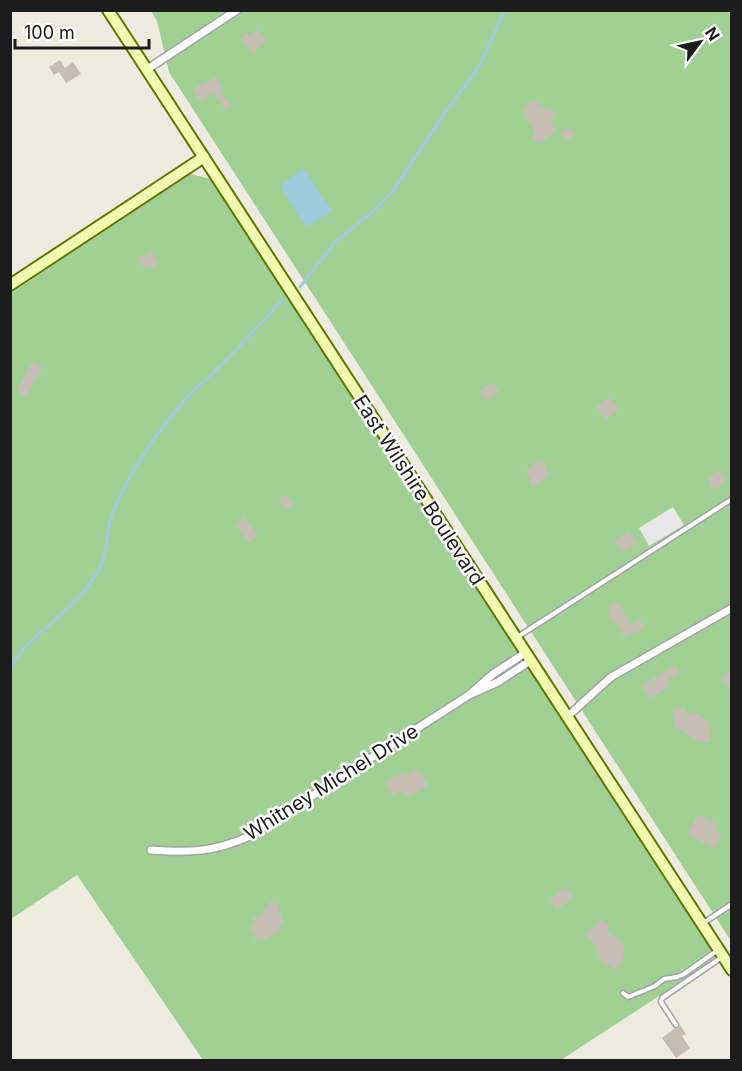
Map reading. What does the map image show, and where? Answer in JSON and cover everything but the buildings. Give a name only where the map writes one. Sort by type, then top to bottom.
[{"type":"street","name":"East Wilshire Boulevard","points":[[108,10],[732,970]]},
{"type":"street","points":[[146,70],[237,10]]},
{"type":"street","points":[[10,285],[204,157]]},
{"type":"street","points":[[567,717],[610,677],[732,608]]},
{"type":"street","name":"Whitney Michel Drive","points":[[151,850],[189,853],[216,848],[250,836],[469,695],[493,674],[528,657]]},
{"type":"lane","points":[[515,638],[732,499]]},
{"type":"lane","points":[[702,924],[732,904]]},
{"type":"lane","points":[[623,993],[628,997],[655,986],[664,979],[684,974],[721,953]]},
{"type":"lane","points":[[676,1025],[661,1002],[662,998],[721,953]]},
{"type":"green space","points":[[151,11],[731,11],[731,941],[169,72],[157,21]]},
{"type":"green space","points":[[190,174],[211,179],[717,958],[561,1060],[203,1060],[77,875],[11,919],[11,293]]},
{"type":"shaded area","points":[[673,507],[684,525],[649,546],[639,528]]},
{"type":"water","points":[[303,168],[332,211],[306,227],[280,186]]},
{"type":"waterway","points":[[300,287],[335,242],[376,209],[392,192],[481,62],[505,10]]},
{"type":"waterway","points":[[10,667],[20,653],[70,606],[93,580],[103,559],[111,518],[119,497],[153,440],[188,397],[283,299]]}]
